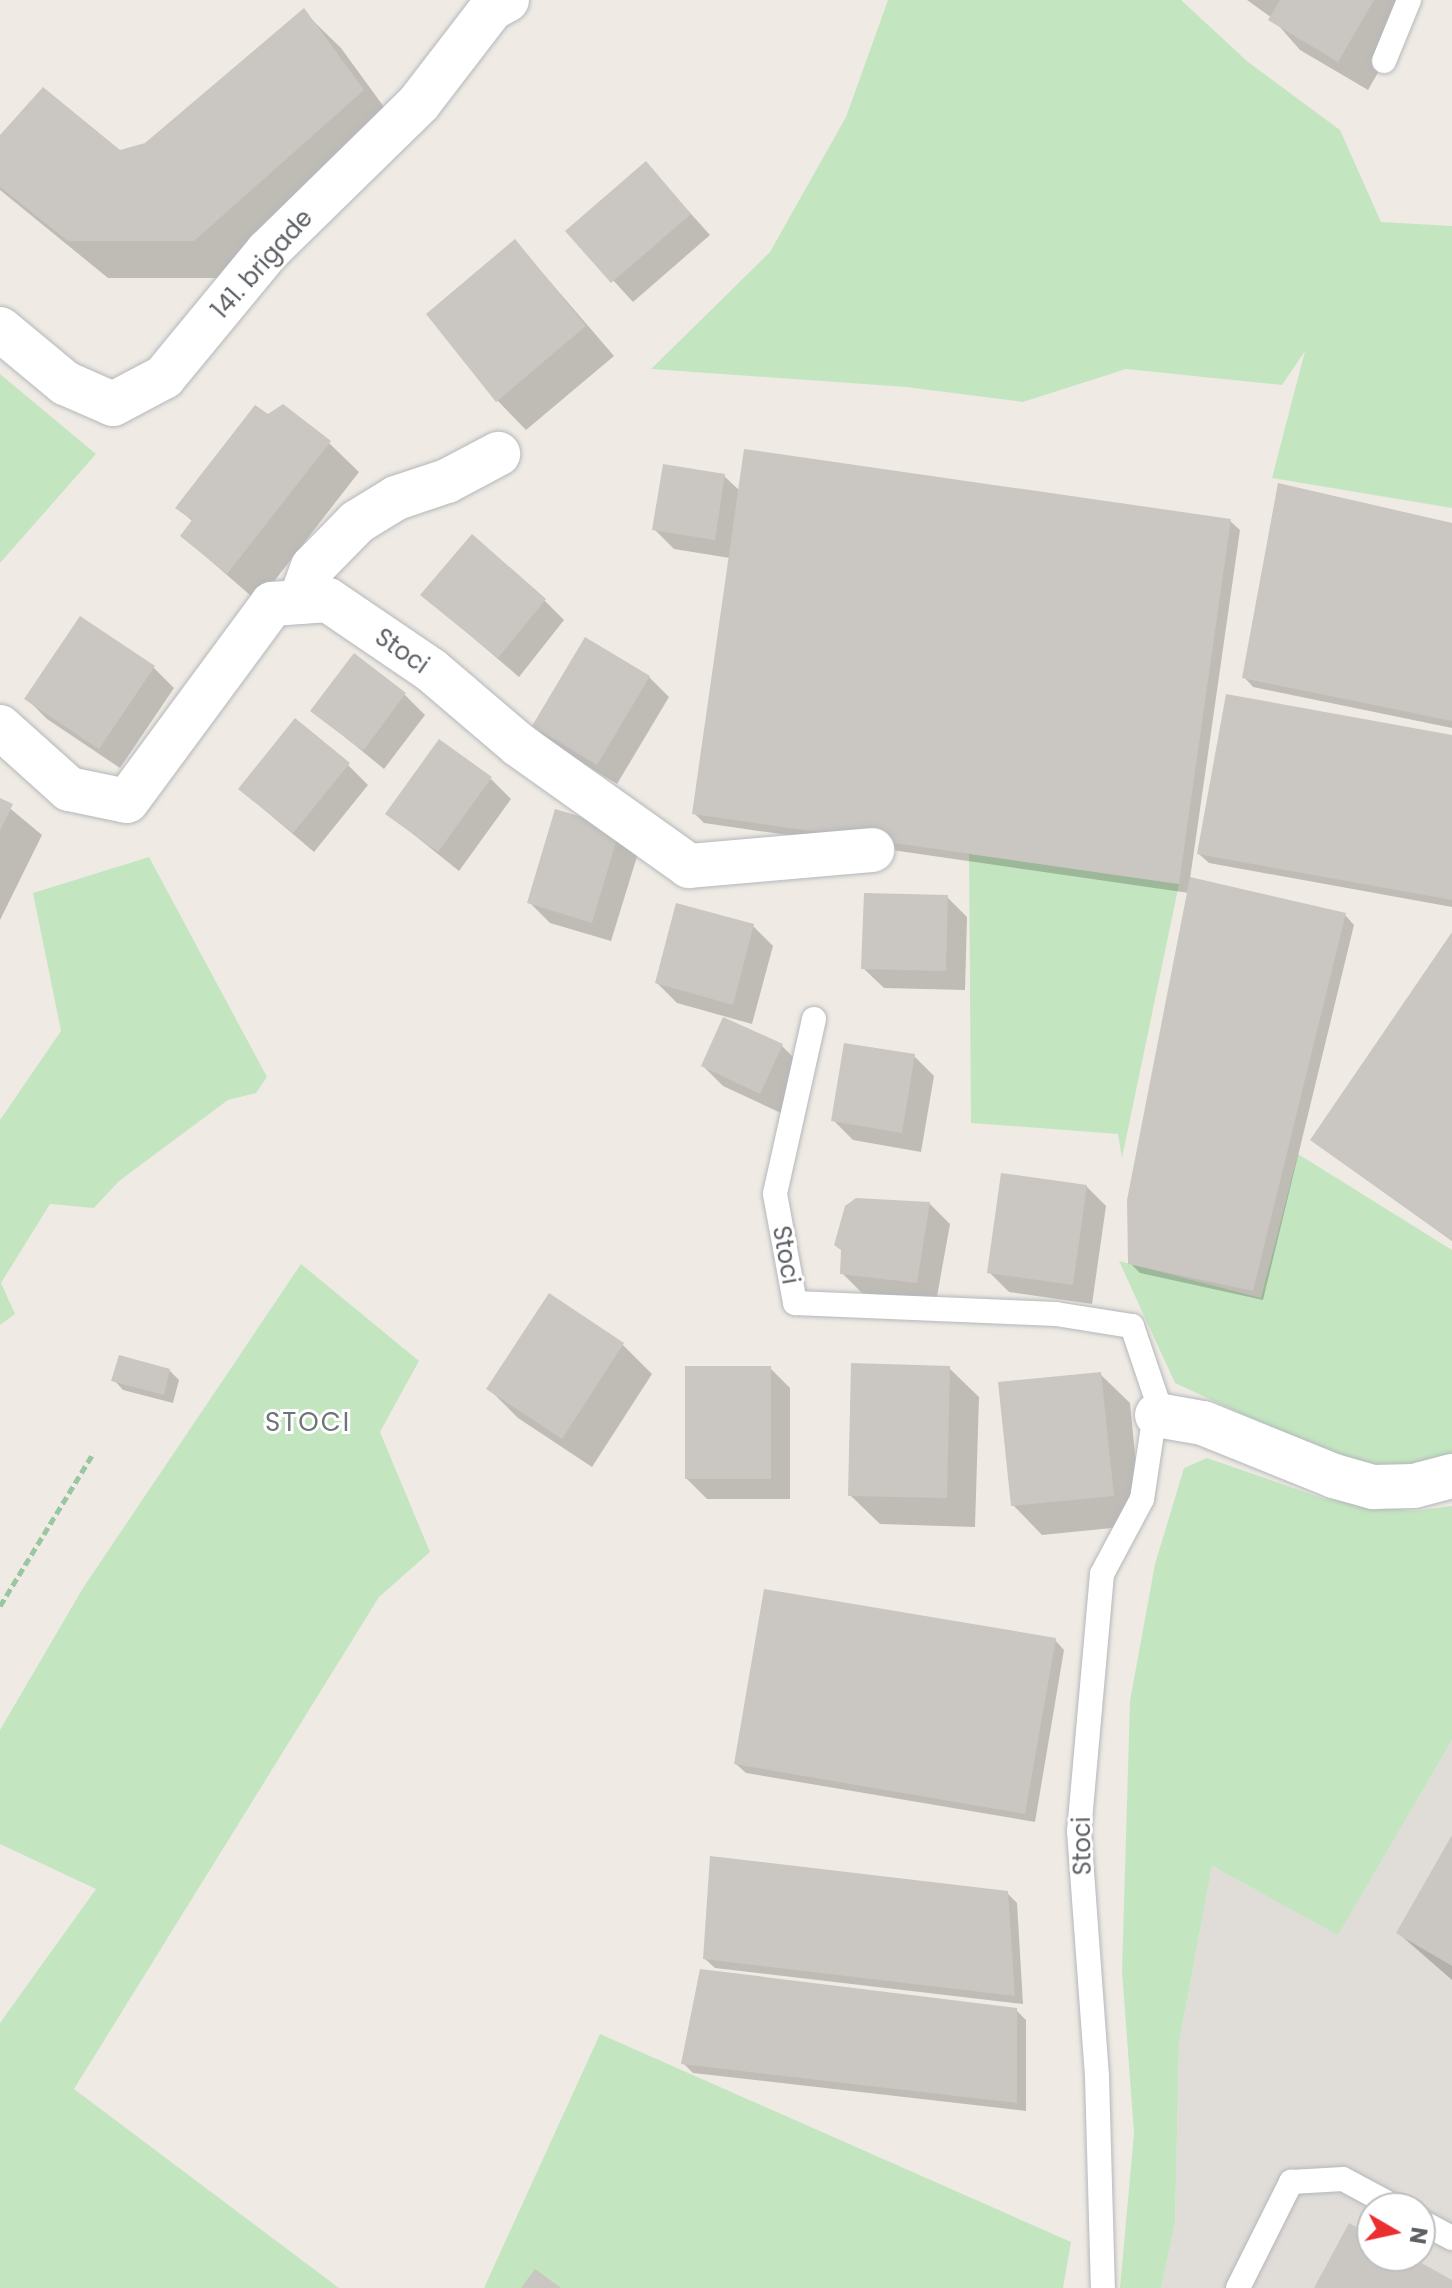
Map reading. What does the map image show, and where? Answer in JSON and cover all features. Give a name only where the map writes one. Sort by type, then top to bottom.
[{"type":"street","name":"141. brigade","points":[[0,329],[65,383],[113,404],[164,377],[268,251],[419,103],[491,3]]},
{"type":"street","points":[[300,602],[313,567],[357,522],[396,498],[447,481],[498,454]]},
{"type":"street","name":"Stoci","points":[[0,727],[69,789],[127,801],[272,604],[328,600],[431,670],[519,745],[689,866],[872,850]]},
{"type":"street","points":[[1157,1415],[1203,1423],[1334,1476],[1373,1487],[1414,1486],[1452,1476]]},
{"type":"lane","points":[[1384,61],[1409,0]]},
{"type":"lane","name":"Stoci","points":[[814,1019],[775,1194],[795,1303],[1056,1314],[1132,1326],[1157,1400],[1142,1499],[1102,1574],[1079,1831],[1097,2077],[1103,2288]]},
{"type":"lane","points":[[1238,2288],[1291,2182],[1343,2179],[1367,2192]]},
{"type":"path","points":[[0,1606],[19,1568],[94,1452]]},
{"type":"shaded area","points":[[1452,1740],[1452,2288],[1161,2288],[1175,2223],[1179,2043],[1212,1866],[1338,1934]]},
{"type":"green space","points":[[888,0],[1181,0],[1248,62],[1340,130],[1381,222],[1452,226],[1452,508],[1272,478],[1305,351],[1282,385],[1126,369],[1023,402],[906,387],[651,369],[770,252],[846,117]]},
{"type":"green space","points":[[0,374],[96,454],[0,563]]},
{"type":"green space","points":[[969,854],[1179,884],[1122,1158],[1118,1134],[971,1123]]},
{"type":"green space","points":[[149,857],[267,1077],[256,1093],[228,1100],[119,1181],[94,1208],[50,1204],[1,1283],[15,1314],[0,1325],[0,1120],[61,1031],[33,893]]},
{"type":"green space","points":[[1298,1154],[1452,1250],[1452,1454],[1425,1465],[1373,1466],[1332,1456],[1175,1383],[1119,1261],[1261,1298]]},
{"type":"green space","points":[[301,1264],[419,1361],[380,1432],[430,1552],[379,1597],[74,2089],[339,2288],[0,2288],[0,2023],[96,1889],[0,1844],[0,1730],[83,1588]]},
{"type":"green space","points":[[1207,1458],[1325,1499],[1413,1511],[1452,1506],[1452,1740],[1338,1935],[1212,1866],[1179,2043],[1175,2223],[1161,2288],[1120,2288],[1134,2133],[1122,1971],[1130,1701],[1155,1564],[1184,1468]]},
{"type":"green space","points":[[600,2034],[1071,2242],[1063,2288],[484,2288]]},
{"type":"building","points":[[1280,0],[1374,0],[1338,62],[1268,20]]},
{"type":"building","points":[[304,8],[364,90],[194,241],[68,241],[0,187],[0,135],[43,87],[120,150],[145,143]]},
{"type":"building","points":[[646,161],[691,214],[611,283],[565,231]]},
{"type":"building","points":[[515,239],[586,326],[496,402],[426,314]]},
{"type":"building","points":[[283,404],[331,441],[227,574],[180,536],[192,520],[175,508],[255,405],[268,414]]},
{"type":"building","points":[[744,449],[1231,519],[1179,884],[692,814]]},
{"type":"building","points":[[663,464],[725,474],[715,540],[652,530]]},
{"type":"building","points":[[1278,483],[1452,523],[1452,721],[1242,678]]},
{"type":"building","points":[[472,534],[546,599],[498,658],[420,595]]},
{"type":"building","points":[[80,616],[155,666],[99,749],[24,699]]},
{"type":"building","points":[[585,637],[650,676],[597,765],[532,726]]},
{"type":"building","points":[[354,653],[406,693],[363,751],[310,711]]},
{"type":"building","points":[[1226,694],[1452,735],[1452,900],[1197,854]]},
{"type":"building","points":[[295,718],[350,763],[293,833],[238,789]]},
{"type":"building","points":[[439,739],[492,777],[438,852],[385,814]]},
{"type":"building","points":[[0,798],[13,804],[0,831]]},
{"type":"building","points":[[555,809],[620,828],[592,923],[527,903]]},
{"type":"building","points":[[1190,877],[1346,913],[1253,1291],[1128,1264],[1127,1200]]},
{"type":"building","points":[[864,893],[948,895],[946,971],[861,969]]},
{"type":"building","points":[[676,903],[754,924],[733,1005],[655,983]]},
{"type":"building","points":[[1452,932],[1452,1241],[1310,1140]]},
{"type":"building","points":[[723,1017],[783,1044],[760,1094],[701,1066]]},
{"type":"building","points":[[844,1043],[915,1054],[902,1133],[831,1121]]},
{"type":"building","points":[[1001,1173],[1087,1185],[1073,1285],[987,1273]]},
{"type":"building","points":[[856,1198],[930,1202],[917,1283],[840,1274],[841,1250],[834,1245],[845,1206]]},
{"type":"building","points":[[549,1293],[624,1343],[562,1439],[486,1389]]},
{"type":"building","points":[[119,1355],[170,1369],[164,1395],[111,1381]]},
{"type":"building","points":[[851,1363],[950,1366],[947,1498],[848,1496]]},
{"type":"building","points":[[685,1366],[771,1366],[771,1479],[685,1479]]},
{"type":"building","points":[[1101,1372],[1114,1496],[1011,1506],[998,1382]]},
{"type":"building","points":[[764,1589],[1056,1638],[1025,1814],[734,1764]]},
{"type":"building","points":[[1452,1835],[1452,1966],[1396,1933]]},
{"type":"building","points":[[710,1856],[1008,1891],[1015,1996],[703,1959]]},
{"type":"building","points":[[700,1969],[1017,2008],[1017,2103],[681,2064]]},
{"type":"building","points":[[1349,2223],[1356,2227],[1356,2272],[1436,2271],[1452,2280],[1452,2288],[1314,2288]]},
{"type":"building","points":[[535,2269],[561,2288],[521,2288]]},
{"type":"district","name":"STOCI","points":[[308,1423]]}]
